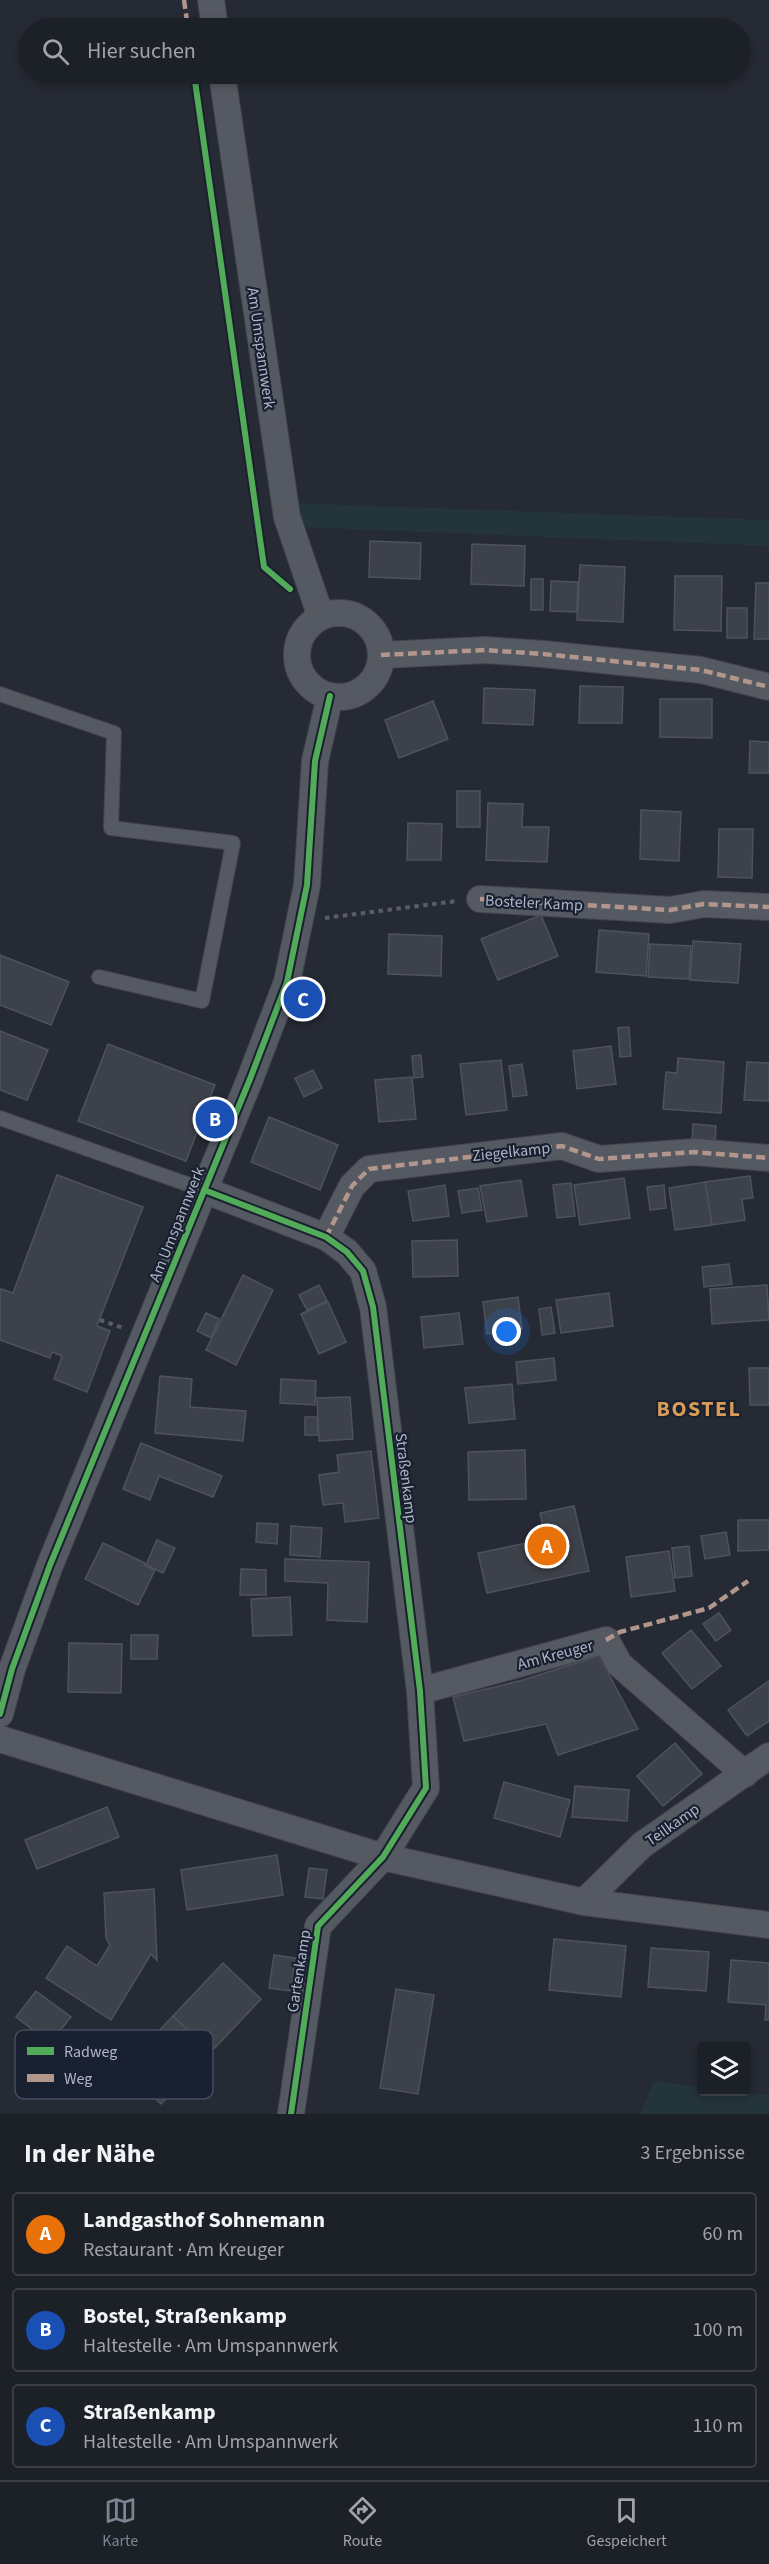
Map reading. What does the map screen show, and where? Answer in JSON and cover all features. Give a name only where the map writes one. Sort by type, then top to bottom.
[{"type":"street","points":[[211,0],[214,18]]},
{"type":"street","name":"Am Umspannwerk","points":[[223,84],[287,517],[321,617]]},
{"type":"street","points":[[335,614],[349,614],[362,620],[372,629],[379,642],[381,655],[376,673],[365,688],[355,694],[342,697],[330,696],[318,691],[308,683],[297,660],[298,647],[303,634],[311,624],[321,617],[335,614]]},
{"type":"street","points":[[381,655],[485,650],[543,654],[701,670],[769,687]]},
{"type":"street","name":"Am Umspannwerk","points":[[0,1714],[12,1669],[50,1565],[276,1015],[287,982],[300,921],[310,853],[315,761],[330,696]]},
{"type":"street","name":"Bosteler Kamp","points":[[480,899],[670,910],[704,904],[769,907]]},
{"type":"street","name":"Ziegelkamp","points":[[326,1237],[352,1186],[369,1169],[562,1146],[599,1159],[694,1152],[769,1158]]},
{"type":"street","name":"Straßenkamp","points":[[204,1190],[326,1237],[346,1252],[363,1271],[369,1289],[420,1690],[426,1788],[383,1857]]},
{"type":"street","name":"Am Kreuger","points":[[420,1690],[606,1640],[619,1664],[745,1774]]},
{"type":"street","points":[[0,1739],[383,1857],[584,1902],[769,1925]]},
{"type":"street","name":"Teilkamp","points":[[584,1902],[642,1845],[769,1756]]},
{"type":"street","name":"Gartenkamp","points":[[291,2114],[318,1926],[383,1857]]},
{"type":"lane","points":[[0,694],[114,733],[111,828],[233,843],[202,1001],[99,976]]},
{"type":"lane","points":[[0,1118],[204,1190]]},
{"type":"path","points":[[100,1320],[132,1331]]},
{"type":"shaded area","points":[[294,503],[769,520],[769,546],[297,527]]},
{"type":"shaded area","points":[[654,2081],[697,2086],[697,2096],[751,2096],[751,2093],[769,2095],[769,2114],[640,2114]]},
{"type":"building","points":[[370,541],[421,543],[420,579],[369,577]]},
{"type":"building","points":[[472,544],[525,546],[524,586],[471,584]]},
{"type":"building","points":[[580,565],[625,567],[623,622],[577,620]]},
{"type":"building","points":[[675,576],[722,576],[721,631],[674,630]]},
{"type":"building","points":[[531,579],[543,579],[543,610],[531,610]]},
{"type":"building","points":[[551,581],[578,582],[577,612],[550,611]]},
{"type":"building","points":[[756,583],[769,583],[769,639],[754,639]]},
{"type":"building","points":[[727,608],[747,608],[747,638],[727,638]]},
{"type":"building","points":[[580,686],[623,687],[622,723],[579,723]]},
{"type":"building","points":[[484,688],[535,690],[533,725],[483,723]]},
{"type":"building","points":[[660,699],[712,699],[712,738],[660,737]]},
{"type":"building","points":[[433,701],[448,739],[399,758],[385,720]]},
{"type":"building","points":[[750,741],[769,742],[769,773],[749,773]]},
{"type":"building","points":[[457,791],[480,791],[480,827],[457,827]]},
{"type":"building","points":[[488,803],[523,804],[522,827],[549,827],[547,862],[486,860]]},
{"type":"building","points":[[641,810],[681,812],[679,861],[640,859]]},
{"type":"building","points":[[408,823],[442,824],[441,860],[407,860]]},
{"type":"building","points":[[719,829],[753,829],[752,878],[718,877]]},
{"type":"building","points":[[541,915],[558,956],[498,980],[481,939]]},
{"type":"building","points":[[599,930],[649,934],[646,976],[596,972]]},
{"type":"building","points":[[389,934],[442,936],[441,976],[388,974]]},
{"type":"building","points":[[693,941],[741,944],[738,983],[690,980]]},
{"type":"building","points":[[650,944],[691,946],[689,979],[648,977]]},
{"type":"building","points":[[0,955],[69,982],[51,1025],[0,1005]]},
{"type":"building","points":[[629,1027],[631,1056],[620,1057],[618,1028]]},
{"type":"building","points":[[0,1031],[48,1050],[27,1100],[0,1090]]},
{"type":"building","points":[[108,1044],[215,1085],[186,1161],[78,1121]]},
{"type":"building","points":[[611,1046],[616,1084],[577,1089],[573,1051]]},
{"type":"building","points":[[421,1055],[423,1077],[414,1078],[412,1056]]},
{"type":"building","points":[[678,1058],[724,1062],[721,1113],[663,1109],[666,1072],[677,1073]]},
{"type":"building","points":[[501,1060],[507,1110],[466,1115],[460,1064]]},
{"type":"building","points":[[747,1062],[769,1063],[769,1101],[744,1100]]},
{"type":"building","points":[[522,1064],[527,1095],[513,1097],[509,1066]]},
{"type":"building","points":[[313,1070],[322,1088],[304,1097],[295,1078]]},
{"type":"building","points":[[412,1077],[416,1119],[379,1122],[375,1080]]},
{"type":"building","points":[[269,1117],[338,1145],[320,1190],[251,1162]]},
{"type":"building","points":[[693,1124],[716,1126],[715,1143],[692,1141]]},
{"type":"building","points":[[57,1175],[143,1207],[97,1326],[110,1331],[87,1392],[54,1379],[62,1356],[52,1352],[50,1358],[0,1340],[0,1291],[1,1289],[13,1293]]},
{"type":"building","points":[[750,1176],[753,1198],[742,1199],[745,1220],[712,1225],[705,1182]]},
{"type":"building","points":[[624,1178],[630,1218],[580,1225],[574,1185]]},
{"type":"building","points":[[521,1180],[527,1216],[487,1222],[480,1186]]},
{"type":"building","points":[[705,1182],[712,1225],[675,1230],[669,1188]]},
{"type":"building","points":[[571,1183],[575,1216],[557,1218],[553,1185]]},
{"type":"building","points":[[445,1185],[449,1216],[413,1221],[408,1191]]},
{"type":"building","points":[[664,1185],[666,1208],[650,1210],[647,1187]]},
{"type":"building","points":[[478,1188],[482,1210],[462,1213],[458,1191]]},
{"type":"building","points":[[457,1240],[458,1276],[413,1277],[412,1241]]},
{"type":"building","points":[[729,1264],[732,1284],[704,1287],[702,1267]]},
{"type":"building","points":[[243,1275],[273,1290],[236,1365],[206,1350]]},
{"type":"building","points":[[319,1285],[327,1301],[307,1310],[299,1295]]},
{"type":"building","points":[[767,1285],[769,1320],[712,1324],[710,1289]]},
{"type":"building","points":[[609,1293],[613,1326],[561,1333],[556,1300]]},
{"type":"building","points":[[518,1297],[522,1329],[487,1334],[483,1302]]},
{"type":"building","points":[[328,1302],[346,1342],[319,1354],[301,1314]]},
{"type":"building","points":[[551,1307],[555,1333],[542,1335],[539,1309]]},
{"type":"building","points":[[206,1313],[219,1319],[211,1338],[197,1331]]},
{"type":"building","points":[[459,1313],[463,1344],[424,1348],[421,1317]]},
{"type":"building","points":[[554,1358],[556,1380],[518,1384],[516,1362]]},
{"type":"building","points":[[749,1368],[769,1368],[769,1405],[750,1405]]},
{"type":"building","points":[[160,1376],[192,1379],[190,1407],[246,1411],[243,1441],[155,1433]]},
{"type":"building","points":[[281,1379],[316,1381],[315,1405],[280,1403]]},
{"type":"building","points":[[512,1384],[515,1419],[469,1423],[465,1388]]},
{"type":"building","points":[[350,1397],[353,1439],[319,1441],[317,1398]]},
{"type":"building","points":[[305,1417],[317,1417],[318,1435],[305,1435]]},
{"type":"building","points":[[141,1443],[222,1476],[213,1497],[159,1476],[150,1500],[123,1489]]},
{"type":"building","points":[[525,1450],[526,1499],[469,1500],[468,1452]]},
{"type":"building","points":[[371,1451],[379,1518],[345,1522],[343,1503],[323,1505],[319,1475],[339,1472],[337,1455]]},
{"type":"building","points":[[574,1506],[589,1571],[487,1593],[478,1553],[546,1539],[540,1513]]},
{"type":"building","points":[[738,1520],[769,1520],[769,1550],[738,1551]]},
{"type":"building","points":[[257,1523],[278,1524],[277,1544],[256,1542]]},
{"type":"building","points":[[291,1526],[322,1528],[320,1557],[290,1555]]},
{"type":"building","points":[[726,1532],[730,1555],[705,1559],[701,1536]]},
{"type":"building","points":[[157,1540],[175,1548],[163,1573],[146,1565]]},
{"type":"building","points":[[103,1543],[155,1570],[138,1605],[85,1579]]},
{"type":"building","points":[[689,1546],[692,1576],[675,1578],[672,1548]]},
{"type":"building","points":[[669,1551],[675,1591],[631,1597],[626,1557]]},
{"type":"building","points":[[285,1559],[369,1562],[367,1622],[327,1620],[328,1583],[285,1581]]},
{"type":"building","points":[[241,1569],[266,1570],[266,1595],[240,1595]]},
{"type":"building","points":[[290,1597],[292,1635],[253,1636],[251,1599]]},
{"type":"building","points":[[719,1613],[731,1630],[716,1641],[703,1624]]},
{"type":"building","points":[[691,1630],[721,1666],[692,1689],[662,1653]]},
{"type":"building","points":[[131,1635],[158,1635],[157,1659],[131,1659]]},
{"type":"building","points":[[69,1643],[122,1644],[121,1693],[68,1692]]},
{"type":"building","points":[[599,1656],[638,1729],[558,1755],[546,1724],[464,1741],[453,1697],[523,1680]]},
{"type":"building","points":[[769,1681],[769,1721],[747,1736],[728,1710]]},
{"type":"building","points":[[675,1743],[702,1774],[663,1806],[637,1776]]},
{"type":"building","points":[[504,1782],[570,1800],[560,1837],[494,1818]]},
{"type":"building","points":[[575,1786],[629,1790],[627,1821],[572,1817]]},
{"type":"building","points":[[107,1807],[119,1837],[37,1869],[25,1840]]},
{"type":"building","points":[[277,1855],[283,1895],[187,1910],[181,1870]]},
{"type":"building","points":[[309,1868],[327,1870],[323,1899],[305,1897]]},
{"type":"building","points":[[154,1889],[157,1960],[151,1954],[111,2020],[46,1978],[67,1946],[97,1966],[110,1945],[106,1938],[104,1893]]},
{"type":"building","points":[[554,1939],[626,1946],[621,1997],[549,1990]]},
{"type":"building","points":[[651,1948],[709,1952],[706,1991],[648,1987]]},
{"type":"building","points":[[274,1955],[295,1958],[291,1991],[269,1988]]},
{"type":"building","points":[[731,1960],[769,1963],[769,2020],[765,2020],[766,2005],[728,2002]]},
{"type":"building","points":[[223,1963],[261,1999],[213,2050],[213,2030],[188,2030],[173,2016]]},
{"type":"building","points":[[396,1989],[434,1995],[418,2094],[380,2088]]},
{"type":"building","points":[[36,1991],[71,2017],[60,2030],[33,2030],[16,2017]]},
{"type":"building","points":[[173,2016],[188,2030],[160,2030]]},
{"type":"building","points":[[156,2099],[166,2099],[161,2104]]},
{"type":"marked path","points":[[184,0],[187,18]]},
{"type":"marked path","points":[[381,655],[485,650],[543,654],[701,670],[769,687]]},
{"type":"marked path","points":[[480,899],[670,910],[704,904],[769,907]]},
{"type":"marked path","points":[[326,1237],[352,1186],[369,1169],[562,1146],[599,1159],[694,1152],[769,1158]]},
{"type":"marked path","points":[[606,1640],[620,1632],[709,1608],[748,1581]]},
{"type":"cycle path","points":[[195,84],[264,567],[290,589]]},
{"type":"cycle path","points":[[0,1714],[12,1669],[50,1565],[250,1079],[287,982],[307,885],[315,761],[330,696]]},
{"type":"cycle path","points":[[204,1190],[326,1237],[347,1252],[363,1271],[373,1307],[420,1691],[426,1788],[383,1857],[318,1926],[291,2114]]},
{"type":"place","name":"Straßenkamp","points":[[303,999]]},
{"type":"place","name":"Bostel, Straßenkamp","points":[[215,1119]]},
{"type":"place","name":"Landgasthof Sohnemann","points":[[547,1546]]},
{"type":"district","name":"BOSTEL","points":[[699,1408]]}]
